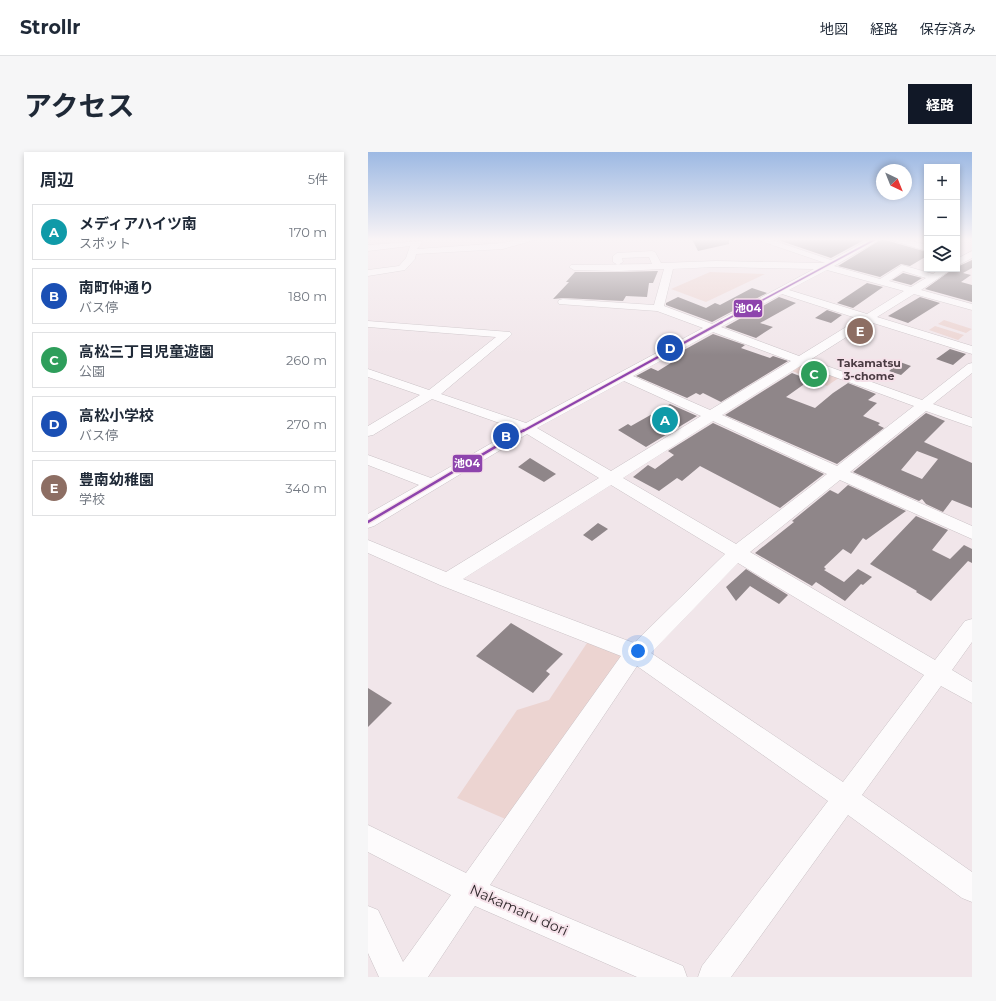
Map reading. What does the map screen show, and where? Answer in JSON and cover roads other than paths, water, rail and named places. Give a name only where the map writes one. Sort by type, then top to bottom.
[{"type":"street","points":[[658,308],[666,278]]},
{"type":"street","points":[[368,522],[527,428],[807,278]]},
{"type":"street","points":[[866,278],[972,307]]},
{"type":"street","points":[[881,282],[888,278]]},
{"type":"street","points":[[447,580],[610,477],[933,278]]},
{"type":"street","points":[[782,291],[972,350]]},
{"type":"street","points":[[563,302],[658,308],[972,423]]},
{"type":"street","points":[[368,324],[506,334],[430,395],[368,432]]},
{"type":"street","points":[[410,977],[630,660],[737,553],[972,367]]},
{"type":"street","points":[[624,376],[972,532]]},
{"type":"street","points":[[371,377],[430,395],[527,428],[972,693]]},
{"type":"street","points":[[368,460],[432,484]]},
{"type":"street","points":[[368,546],[447,580],[636,654],[845,798],[972,888]]},
{"type":"street","points":[[713,977],[972,627]]},
{"type":"street","name":"Nakamaru dori","points":[[368,838],[470,890],[672,977]]},
{"type":"street","points":[[368,920],[394,977]]},
{"type":"place","name":"豊南幼稚園","points":[[860,331]]},
{"type":"place","name":"高松小学校","points":[[670,348]]},
{"type":"place","name":"高松三丁目児童遊園","points":[[814,374]]},
{"type":"place","name":"メディアハイツ南","points":[[665,420]]},
{"type":"place","name":"南町仲通り","points":[[506,436]]},
{"type":"district","name":"Takamatsu 3-chome","points":[[869,369]]}]
